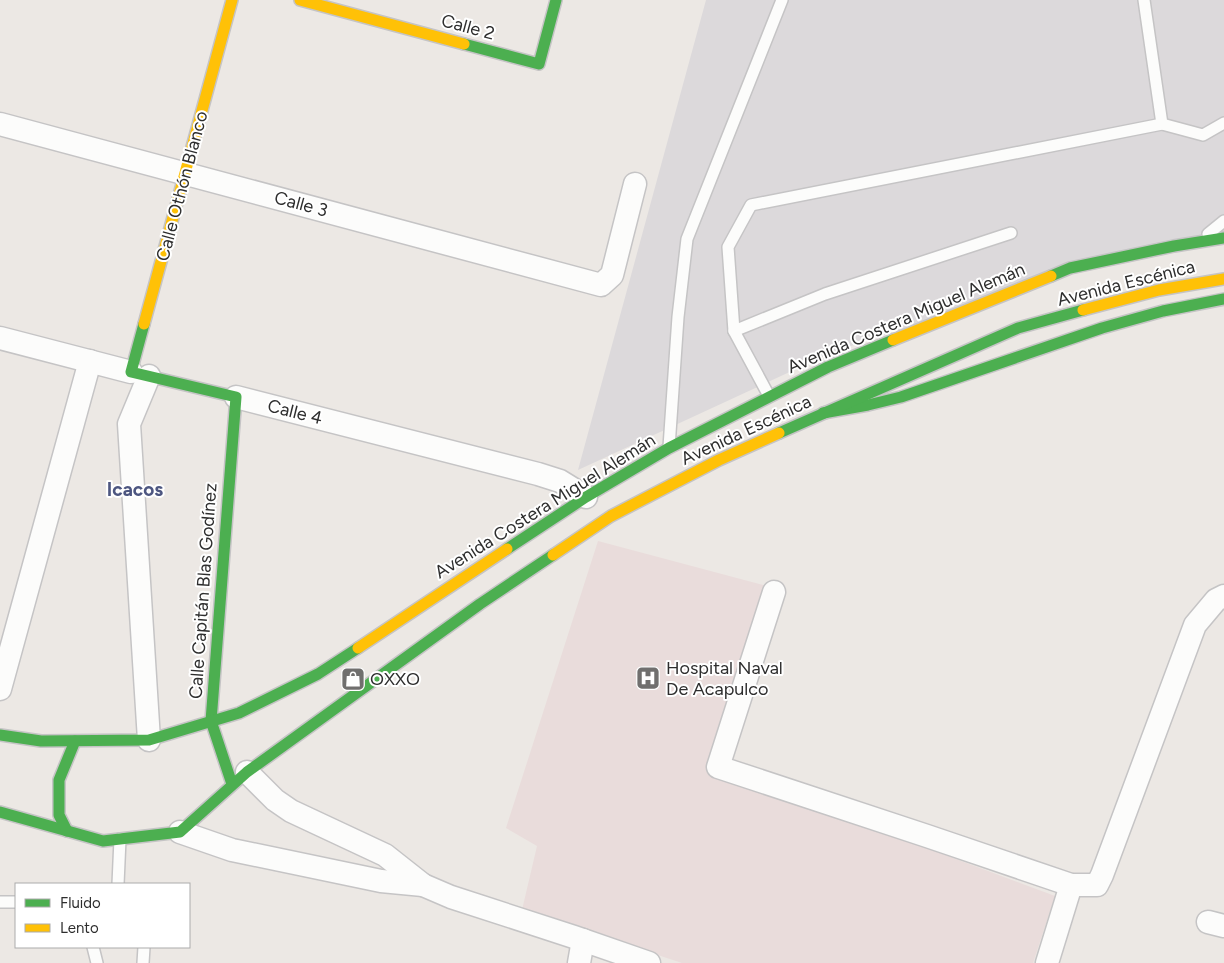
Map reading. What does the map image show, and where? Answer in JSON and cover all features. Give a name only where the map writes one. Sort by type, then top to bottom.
[{"type":"main road","name":"Calle Othón Blanco","points":[[140,374],[185,173],[232,0]]},
{"type":"main road","name":"Calle 2","points":[[300,0],[344,6],[539,64],[556,0]]},
{"type":"main road","name":"Avenida Costera Miguel Alemán","points":[[0,736],[41,741],[149,740],[239,713],[318,674],[586,496],[669,448],[828,367],[1070,268],[1174,246],[1224,238]]},
{"type":"main road","name":"Avenida Escénica","points":[[240,778],[480,604],[611,516],[719,460],[1018,328],[1159,290],[1224,279]]},
{"type":"main road","points":[[823,413],[912,394],[1036,350],[1146,315],[1224,299]]},
{"type":"main road","name":"Calle 4","points":[[140,374],[236,397]]},
{"type":"main road","name":"Calle Capitán Blas Godínez","points":[[236,397],[211,721],[240,778]]},
{"type":"main road","points":[[67,831],[59,815],[59,780],[75,741]]},
{"type":"main road","points":[[0,812],[103,841],[180,832],[240,778]]},
{"type":"street","name":"Calle 3","points":[[0,124],[601,285],[612,274],[634,184]]},
{"type":"street","name":"Calle 4","points":[[0,338],[140,374]]},
{"type":"street","points":[[0,689],[90,361]]},
{"type":"street","points":[[140,374],[129,424],[149,740]]},
{"type":"street","name":"Calle 4","points":[[236,397],[538,474],[560,481],[586,496]]},
{"type":"street","points":[[774,592],[718,767],[1071,885],[1097,885],[1106,866],[1195,625],[1216,600],[1224,596]]},
{"type":"street","points":[[240,778],[291,811],[385,854],[423,885],[451,897],[649,963]]},
{"type":"street","points":[[180,832],[232,850],[381,881],[423,885]]},
{"type":"street","points":[[1048,963],[1071,885]]},
{"type":"street","points":[[579,963],[583,940]]},
{"type":"lane","points":[[669,448],[678,317],[688,239],[782,0]]},
{"type":"lane","points":[[1144,0],[1162,124]]},
{"type":"lane","points":[[768,396],[734,331],[728,247],[751,205],[1162,124],[1203,135],[1224,123]]},
{"type":"lane","points":[[1197,242],[1224,221]]},
{"type":"lane","points":[[734,331],[825,294],[1011,233]]},
{"type":"lane","points":[[118,883],[120,839]]},
{"type":"lane","points":[[0,902],[15,902]]},
{"type":"lane","points":[[93,948],[97,963]]},
{"type":"lane","points":[[142,963],[144,948]]},
{"type":"shaded area","points":[[706,0],[1224,0],[1224,242],[1054,278],[833,352],[578,470]]},
{"type":"shaded area","name":"Hospital Naval De Acapulco","points":[[598,541],[771,587],[715,769],[1055,896],[1033,963],[682,963],[522,910],[537,846],[506,828]]},
{"type":"traffic: fast","points":[[464,44],[539,64],[556,0]]},
{"type":"traffic: fast","points":[[1051,276],[1070,268],[1174,246],[1224,238]]},
{"type":"traffic: fast","points":[[823,413],[901,397],[1102,328],[1163,311],[1224,299]]},
{"type":"traffic: fast","points":[[779,433],[1018,328],[1083,310]]},
{"type":"traffic: fast","points":[[144,324],[131,372],[236,397],[211,721],[232,784]]},
{"type":"traffic: fast","points":[[507,549],[586,497],[669,448],[828,367],[893,340]]},
{"type":"traffic: fast","points":[[0,812],[103,841],[180,832],[247,772],[480,604],[553,555]]},
{"type":"traffic: fast","points":[[0,735],[41,741],[149,740],[239,713],[318,674],[358,648]]},
{"type":"traffic: fast","points":[[67,831],[59,815],[59,780],[75,741]]},
{"type":"traffic: slow","points":[[144,324],[232,0]]},
{"type":"traffic: slow","points":[[300,0],[464,44]]},
{"type":"traffic: slow","points":[[893,340],[1051,276]]},
{"type":"traffic: slow","points":[[1083,310],[1159,290],[1224,279]]},
{"type":"traffic: slow","points":[[553,555],[611,516],[719,460],[779,433]]},
{"type":"traffic: slow","points":[[358,648],[507,549]]},
{"type":"place","name":"Hospital Naval De Acapulco","points":[[648,678]]},
{"type":"place","name":"OXXO","points":[[353,679]]},
{"type":"district","name":"Icacos","points":[[135,489]]}]
